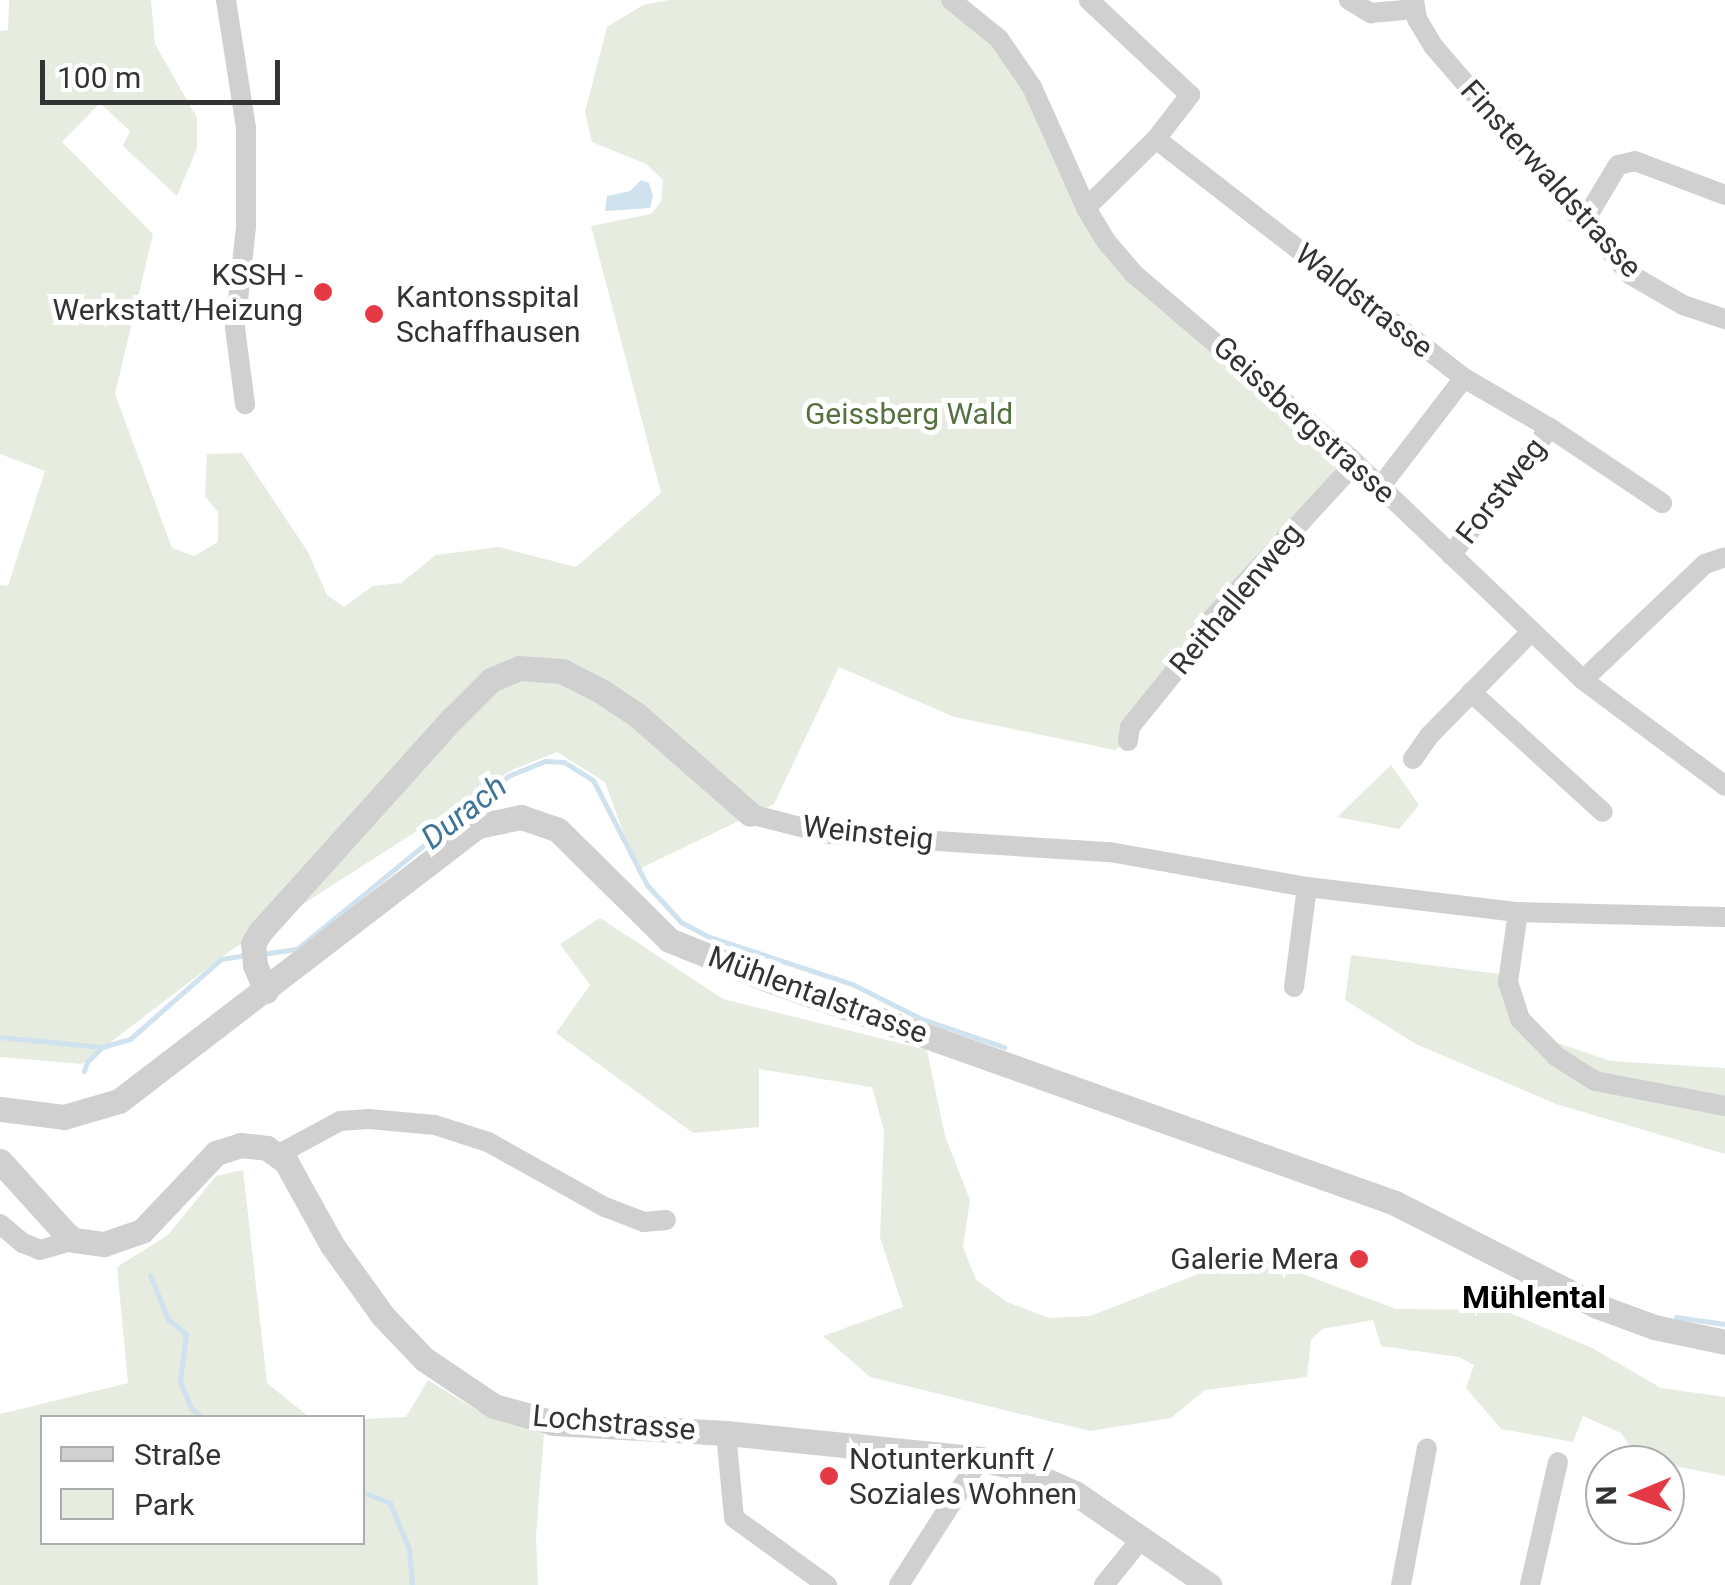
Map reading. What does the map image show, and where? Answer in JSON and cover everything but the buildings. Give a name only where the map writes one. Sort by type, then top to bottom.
[{"type":"street","points":[[226,0],[246,128],[246,227],[235,344],[245,404]]},
{"type":"street","name":"Geissbergstrasse","points":[[952,0],[999,39],[1032,87],[1086,208],[1105,240],[1134,274],[1355,462],[1582,680],[1725,786]]},
{"type":"street","points":[[1086,208],[1156,139],[1190,95],[1089,0]]},
{"type":"street","points":[[1349,0],[1371,14],[1414,4]]},
{"type":"street","name":"Finsterwaldstrasse","points":[[1414,4],[1434,47],[1631,275],[1683,305],[1725,319]]},
{"type":"street","name":"Waldstrasse","points":[[1156,139],[1464,378],[1380,487]]},
{"type":"street","points":[[1575,213],[1591,210],[1618,165],[1634,161],[1725,195]]},
{"type":"street","name":"Forstweg","points":[[1464,378],[1550,428],[1662,504]]},
{"type":"street","name":"Forstweg","points":[[1451,555],[1550,428]]},
{"type":"street","name":"Reithallenweg","points":[[1128,741],[1130,727],[1200,639],[1208,623],[1355,462]]},
{"type":"street","points":[[1582,680],[1705,564],[1725,557]]},
{"type":"street","points":[[1413,759],[1471,692],[1532,632]]},
{"type":"street","name":"Weinsteig","points":[[266,991],[254,955],[453,718],[491,680],[518,668],[562,671],[601,691],[637,715],[750,814],[828,834],[1110,852],[1307,887],[1518,912],[1725,917]]},
{"type":"street","points":[[1471,692],[1603,812]]},
{"type":"street","name":"Mühlentalstrasse","points":[[0,1109],[64,1116],[105,1108],[266,991],[478,826],[522,818],[558,830],[670,940],[766,979],[1395,1203],[1597,1306],[1654,1326],[1725,1342]]},
{"type":"street","points":[[1294,987],[1307,887]]},
{"type":"street","points":[[1518,912],[1508,982],[1520,1019],[1556,1057],[1595,1082],[1725,1106]]},
{"type":"street","points":[[0,1224],[31,1248],[51,1249],[74,1240],[104,1244],[142,1231],[216,1153],[240,1145],[280,1154],[340,1121],[369,1118],[435,1125],[488,1142],[605,1207],[644,1222],[666,1220]]},
{"type":"street","name":"Lochstrasse","points":[[280,1154],[341,1258],[383,1316],[424,1359],[494,1406],[554,1423],[726,1433],[980,1459],[1016,1467],[1075,1493],[1209,1585]]},
{"type":"street","points":[[0,1161],[74,1240]]},
{"type":"street","points":[[726,1433],[734,1518],[827,1585]]},
{"type":"street","points":[[1401,1585],[1426,1448]]},
{"type":"street","points":[[899,1585],[980,1459]]},
{"type":"street","points":[[1530,1585],[1558,1462]]},
{"type":"street","points":[[1104,1585],[1141,1539]]},
{"type":"green space","name":"Geissberg Wald","points":[[9,0],[151,0],[155,44],[197,118],[197,148],[177,196],[123,146],[130,131],[100,103],[62,142],[153,234],[115,394],[172,548],[194,556],[218,542],[218,512],[205,496],[207,454],[242,453],[308,552],[327,595],[344,607],[373,586],[401,583],[436,555],[498,547],[576,567],[661,493],[591,226],[651,214],[661,202],[663,180],[646,164],[592,142],[585,112],[607,27],[643,5],[669,0],[951,0],[999,39],[1105,240],[1355,463],[1208,623],[1128,741],[1115,750],[954,717],[839,667],[774,804],[637,870],[605,782],[557,752],[512,770],[230,951],[82,1064],[0,1057],[0,585],[8,586],[45,471],[0,454],[0,31],[8,30]]},
{"type":"green space","points":[[1391,765],[1419,805],[1399,829],[1337,817]]},
{"type":"green space","points":[[600,918],[723,999],[927,1050],[945,1136],[970,1200],[963,1247],[976,1280],[1007,1302],[1049,1318],[1090,1316],[1250,1254],[1396,1309],[1503,1310],[1592,1348],[1661,1388],[1725,1397],[1725,1476],[1685,1468],[1685,1445],[1629,1445],[1621,1433],[1583,1416],[1573,1442],[1501,1429],[1466,1388],[1474,1365],[1459,1357],[1381,1346],[1373,1320],[1322,1329],[1311,1340],[1307,1377],[1205,1390],[1171,1418],[1090,1431],[870,1377],[823,1336],[903,1307],[880,1237],[884,1131],[872,1087],[759,1069],[759,1127],[693,1133],[556,1033],[590,985],[560,944]]},
{"type":"green space","points":[[1351,955],[1500,974],[1518,1029],[1610,1061],[1725,1068],[1725,1154],[1556,1104],[1416,1044],[1345,1000]]},
{"type":"green space","points":[[243,1170],[267,1383],[307,1415],[40,1415],[40,1545],[365,1545],[365,1419],[406,1417],[428,1380],[476,1410],[544,1434],[536,1536],[538,1585],[0,1585],[0,1414],[128,1383],[117,1267],[168,1235],[216,1176]]},
{"type":"water","points":[[641,180],[649,183],[653,196],[650,208],[605,211],[607,196],[630,191]]},
{"type":"waterway","name":"Durach","points":[[261,954],[297,949],[508,776],[545,761],[564,762],[593,780],[647,885],[681,922],[707,936],[852,984],[922,1019],[1004,1047]]},
{"type":"waterway","name":"Durach","points":[[0,1037],[102,1047],[130,1039],[221,959],[245,955]]},
{"type":"waterway","points":[[84,1071],[102,1047]]},
{"type":"waterway","points":[[150,1275],[168,1319],[186,1334],[180,1381],[191,1408],[199,1415]]},
{"type":"waterway","name":"Durach","points":[[1676,1317],[1725,1324]]},
{"type":"waterway","points":[[365,1493],[390,1503],[409,1549],[412,1585]]},
{"type":"place","name":"KSSH - Werkstatt/Heizung","points":[[323,292]]},
{"type":"place","name":"Kantonsspital Schaffhausen","points":[[374,314]]},
{"type":"place","name":"Galerie Mera","points":[[1359,1259]]},
{"type":"place","name":"Notunterkunft / Soziales Wohnen","points":[[829,1476]]},
{"type":"district","name":"Mühlental","points":[[1534,1297]]}]
